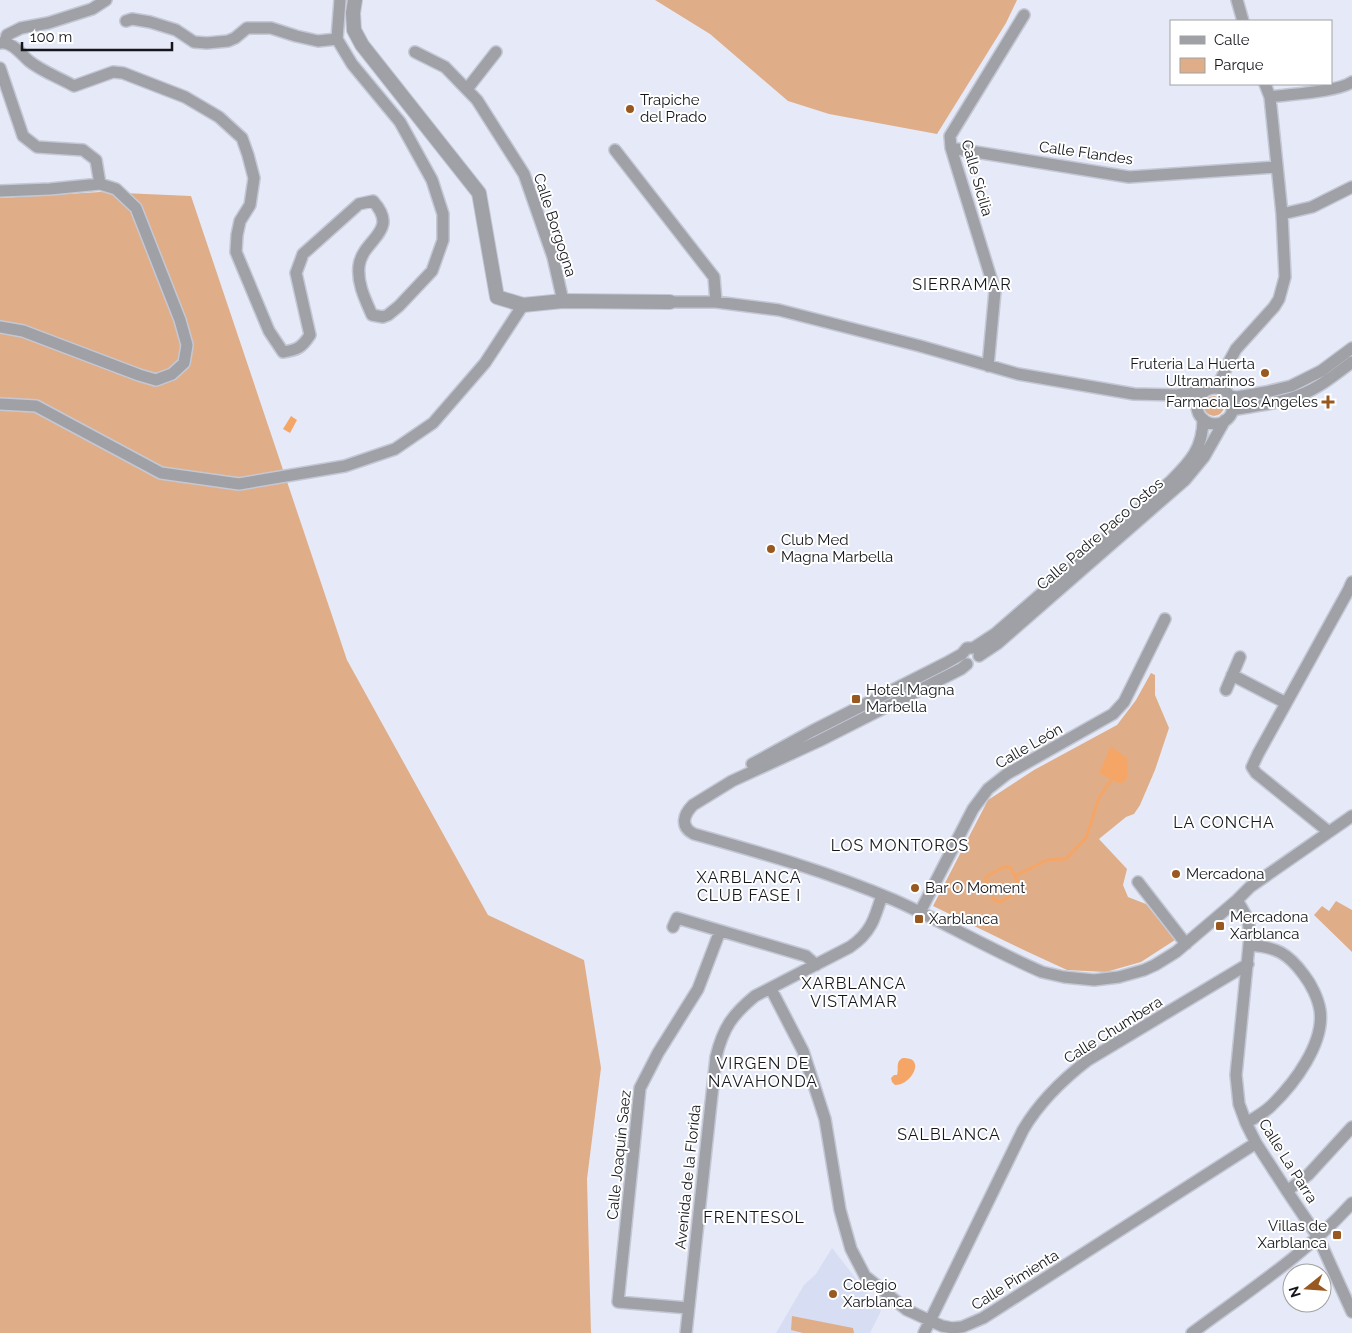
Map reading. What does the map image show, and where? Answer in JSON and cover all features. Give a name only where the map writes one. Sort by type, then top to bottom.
[{"type":"street","points":[[106,0],[92,9],[48,23],[21,28],[7,35],[2,43],[14,47],[31,62],[74,86],[113,72],[123,73],[185,97],[219,117],[242,138],[254,178],[250,205],[240,221],[236,252],[269,331],[283,352],[295,350],[304,344],[310,335],[296,273],[303,254],[359,204],[373,201],[380,210],[382,220],[381,232],[362,254],[359,264],[358,277],[360,285],[372,315],[383,317],[400,306],[432,271],[442,240],[443,214],[432,180],[400,122],[352,64],[337,39],[340,0]]},
{"type":"street","points":[[355,0],[353,13],[354,30],[362,45],[480,193],[497,297],[523,305],[563,301],[716,302],[780,310],[920,346],[1018,374],[1134,394],[1177,395],[1212,389],[1223,390],[1229,396],[1232,404],[1229,415]]},
{"type":"street","points":[[1237,0],[1243,20]]},
{"type":"street","name":"Calle Sicilia","points":[[988,366],[995,291],[951,148],[950,136],[1024,15]]},
{"type":"street","points":[[126,21],[132,19],[150,22],[176,30],[194,42],[228,42],[247,28],[272,28],[318,41],[337,39]]},
{"type":"street","name":"Calle Borgogna","points":[[415,52],[445,68],[477,100],[524,174],[553,257],[563,301]]},
{"type":"street","points":[[466,90],[496,52]]},
{"type":"street","points":[[0,68],[23,136],[38,147],[83,150],[96,160],[100,184]]},
{"type":"street","points":[[1270,96],[1312,92],[1346,86],[1352,82]]},
{"type":"street","points":[[1200,414],[1198,398],[1212,389],[1236,349],[1274,307],[1279,299],[1285,277],[1282,214],[1270,96],[1265,85]]},
{"type":"street","name":"Calle Flandes","points":[[951,148],[1129,176],[1277,167]]},
{"type":"street","points":[[615,150],[714,277],[716,302]]},
{"type":"street","points":[[0,191],[100,184],[116,189],[136,208],[188,344],[184,363],[172,374],[156,380],[23,331],[0,327]]},
{"type":"street","points":[[1282,214],[1312,207],[1352,187]]},
{"type":"street","points":[[0,404],[36,406],[161,473],[239,484],[345,466],[395,449],[433,423],[485,363],[523,305]]},
{"type":"street","points":[[1229,396],[1237,397],[1291,386],[1321,370],[1352,348]]},
{"type":"street","points":[[1177,395],[1214,424],[1220,423],[1229,415],[1299,396],[1324,383],[1352,362]]},
{"type":"street","name":"Calle Padre Paco Ostos","points":[[976,652],[1171,481],[1199,446],[1202,438],[1200,414]]},
{"type":"street","name":"Calle Padre Paco Ostos","points":[[976,652],[997,644],[1184,480],[1204,457],[1229,415]]},
{"type":"street","points":[[1329,832],[1253,770],[1253,764],[1352,582]]},
{"type":"street","name":"Calle León","points":[[920,912],[973,809],[988,789],[1007,774],[1114,714],[1124,702],[1164,618]]},
{"type":"street","points":[[976,652],[975,663],[964,659],[961,670],[819,741],[732,781],[693,805],[685,816],[685,827],[694,834],[831,874],[920,912],[1026,965],[1049,974],[1078,980],[1094,980],[1119,978],[1144,970],[1166,959],[1238,900],[1250,887],[1352,816]]},
{"type":"street","points":[[1226,690],[1240,657]]},
{"type":"street","points":[[1232,675],[1286,703]]},
{"type":"street","points":[[1138,882],[1186,944]]},
{"type":"street","name":"Avenida de la Florida","points":[[686,1333],[716,1057],[720,1040],[729,1023],[741,1008],[755,996],[859,941],[866,933],[875,916],[882,895]]},
{"type":"street","name":"Calle La Parra","points":[[1238,900],[1248,919],[1250,935],[1236,1075],[1239,1104],[1246,1124],[1256,1142],[1318,1237],[1352,1312]]},
{"type":"street","points":[[673,927],[677,918],[806,956],[816,965]]},
{"type":"street","name":"Calle Joaquín Saez","points":[[688,1308],[618,1302],[640,1088],[658,1053],[698,989],[720,931]]},
{"type":"street","points":[[1246,1124],[1271,1106],[1304,1066],[1320,1028],[1320,1009],[1317,1000],[1307,979],[1299,968],[1273,948],[1249,945]]},
{"type":"street","name":"Calle Chumbera","points":[[924,1333],[1019,1137],[1031,1116],[1042,1102],[1064,1079],[1088,1060],[1248,964]]},
{"type":"street","name":"Calle Pimienta","points":[[770,989],[803,1051],[825,1119],[840,1210],[850,1249],[865,1276],[907,1310],[942,1326],[962,1327],[983,1318],[1256,1142]]},
{"type":"street","points":[[1287,1191],[1308,1175],[1352,1127]]},
{"type":"street","points":[[1192,1333],[1297,1255],[1352,1203]]},
{"type":"shaded area","points":[[291,416],[297,420],[290,433],[283,429]]},
{"type":"shaded area","points":[[1111,746],[1128,759],[1127,779],[1120,784],[1099,773]]},
{"type":"shaded area","points":[[903,1058],[914,1062],[914,1072],[906,1081],[895,1085],[891,1078],[897,1075],[898,1063]]},
{"type":"shaded area","name":"Colegio Xarblanca","points":[[832,1248],[881,1311],[870,1333],[776,1333],[804,1285],[816,1274]]},
{"type":"green space","points":[[655,0],[1017,0],[1006,23],[937,134],[829,114],[788,101],[710,34]]},
{"type":"green space","points":[[100,192],[191,196],[347,660],[488,915],[584,960],[601,1068],[587,1179],[591,1333],[0,1333],[0,198]]},
{"type":"green space","points":[[1214,396],[1221,399],[1224,406],[1221,413],[1214,416],[1207,413],[1204,406],[1207,399]]},
{"type":"green space","points":[[1151,673],[1155,675],[1155,695],[1169,728],[1155,770],[1140,805],[1134,814],[1126,817],[1099,839],[1127,869],[1123,885],[1128,897],[1146,904],[1175,940],[1141,962],[1106,972],[1067,970],[933,906],[988,800],[1034,770],[1117,725],[1136,700]]},
{"type":"green space","points":[[1336,901],[1352,910],[1352,952],[1314,915],[1322,906],[1329,911]]},
{"type":"green space","points":[[792,1316],[853,1328],[854,1333],[803,1333],[791,1330]]},
{"type":"waterway","points":[[1015,876],[1020,886],[1018,892],[1000,902],[994,900],[986,885],[986,877],[1003,867],[1010,867],[1015,876],[1047,860],[1066,859],[1086,838],[1099,798],[1111,780]]},
{"type":"place","name":"Trapiche del Prado","points":[[630,109]]},
{"type":"place","name":"Fruteria La Huerta Ultramarinos","points":[[1265,373]]},
{"type":"place","name":"Farmacia Los Angeles","points":[[1328,402]]},
{"type":"place","name":"Club Med Magna Marbella","points":[[771,549]]},
{"type":"place","name":"Hotel Magna Marbella","points":[[856,699]]},
{"type":"place","name":"Mercadona","points":[[1176,874]]},
{"type":"place","name":"Bar O Moment","points":[[915,888]]},
{"type":"place","name":"Xarblanca","points":[[919,919]]},
{"type":"place","name":"Mercadona Xarblanca","points":[[1220,926]]},
{"type":"place","name":"Villas de Xarblanca","points":[[1337,1235]]},
{"type":"place","name":"Colegio Xarblanca","points":[[833,1294]]},
{"type":"district","name":"SIERRAMAR","points":[[962,284]]},
{"type":"district","name":"LA CONCHA","points":[[1224,822]]},
{"type":"district","name":"LOS MONTOROS","points":[[900,845]]},
{"type":"district","name":"XARBLANCA CLUB FASE I","points":[[749,886]]},
{"type":"district","name":"XARBLANCA VISTAMAR","points":[[854,992]]},
{"type":"district","name":"VIRGEN DE NAVAHONDA","points":[[763,1072]]},
{"type":"district","name":"SALBLANCA","points":[[949,1134]]},
{"type":"district","name":"FRENTESOL","points":[[754,1217]]}]
